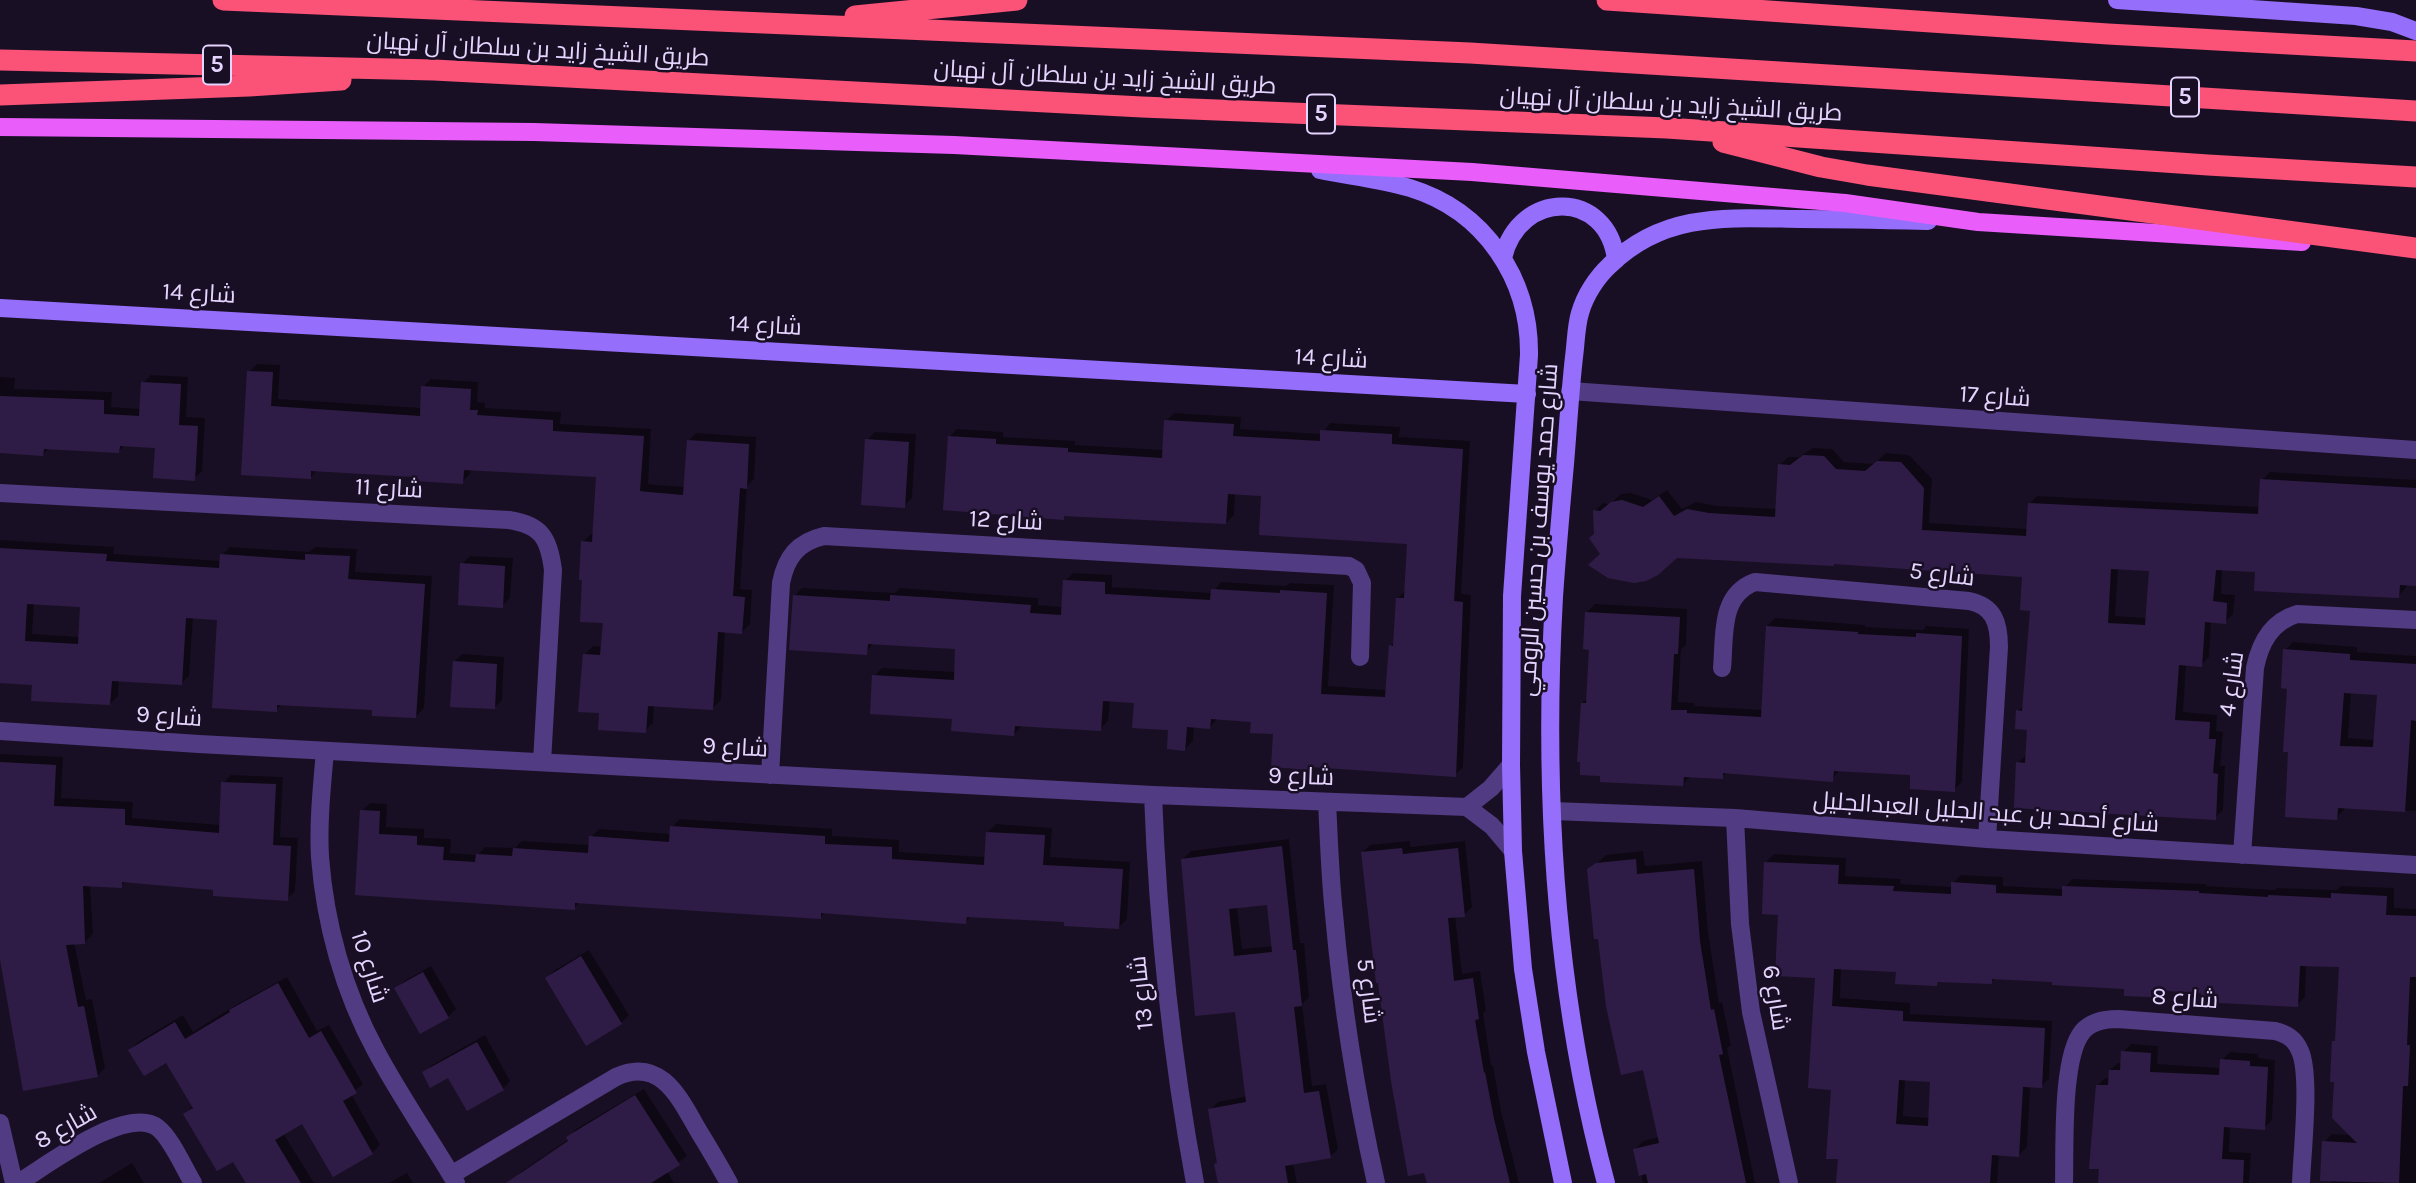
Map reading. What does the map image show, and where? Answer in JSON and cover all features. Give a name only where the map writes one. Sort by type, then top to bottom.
[{"type":"highway","name":"طريق الشيخ زايد بن سلطان آل نهيان","points":[[223,0],[1470,53],[2416,111]]},
{"type":"highway","name":"5","points":[[796,24],[1017,0]]},
{"type":"highway","points":[[1607,0],[2108,34],[2416,51]]},
{"type":"highway","name":"طريق الشيخ زايد بن سلطان آل نهيان","points":[[0,60],[434,70],[1142,107],[1667,128],[2416,177]]},
{"type":"highway","points":[[0,95],[274,85],[434,70]]},
{"type":"highway","points":[[1667,128],[1822,167],[1867,175],[2416,248]]},
{"type":"main road","points":[[0,127],[534,132],[954,145],[1451,170],[1886,207],[1978,222],[2416,248]]},
{"type":"street","points":[[2117,0],[2356,16],[2392,22],[2416,31]]},
{"type":"street","name":"شارع حمد يوسف بن حسين الرومي","points":[[1285,163],[1392,184],[1430,196],[1464,216],[1479,229],[1503,258],[1519,288],[1529,335],[1512,596],[1513,851],[1527,993],[1563,1183]]},
{"type":"street","points":[[1503,258],[1506,245],[1520,223],[1530,215],[1554,207],[1580,210],[1601,223],[1614,245],[1616,260]]},
{"type":"street","name":"شارع حمد يوسف بن حسين الرومي","points":[[1605,1183],[1573,1029],[1558,910],[1553,811],[1554,599],[1570,391],[1579,315],[1592,288],[1616,260],[1659,231],[1698,220],[1741,218],[1978,222]]},
{"type":"street","name":"شارع 14","points":[[0,309],[1527,394]]},
{"type":"street","name":"شارع 17","points":[[1570,391],[2416,450]]},
{"type":"street","name":"شارع 11","points":[[0,494],[509,520],[534,527],[548,545],[553,570],[542,762]]},
{"type":"street","name":"شارع 12","points":[[770,775],[781,583],[784,567],[795,550],[813,538],[824,536],[1349,566],[1356,570],[1362,583],[1360,657]]},
{"type":"street","name":"شارع 5","points":[[1722,668],[1729,606],[1739,590],[1755,582],[1969,601],[1985,607],[1996,619],[1999,647],[1987,839]]},
{"type":"street","name":"شارع 4","points":[[2242,855],[2255,668],[2259,650],[2269,633],[2286,617],[2297,614],[2416,620]]},
{"type":"street","name":"شارع 9","points":[[0,731],[1153,795],[1467,807]]},
{"type":"street","name":"شارع 10","points":[[325,751],[319,830],[320,859],[336,951],[360,1019],[375,1050],[454,1179],[616,1077],[642,1072],[658,1076],[676,1091],[729,1183]]},
{"type":"street","points":[[1511,765],[1491,788],[1467,807],[1492,826],[1513,851]]},
{"type":"street","name":"شارع 13","points":[[1153,795],[1156,878],[1167,1006],[1195,1183]]},
{"type":"street","name":"شارع 5","points":[[1327,802],[1333,913],[1346,1021],[1376,1183]]},
{"type":"street","name":"شارع أحمد بن عبد الجليل العبدالجليل","points":[[1553,811],[1734,818],[1987,839],[2416,865]]},
{"type":"street","name":"شارع 6","points":[[1734,818],[1740,924],[1751,1012],[1788,1183]]},
{"type":"street","name":"شارع 8","points":[[2064,1183],[2068,1079],[2073,1048],[2087,1027],[2105,1019],[2276,1031],[2292,1038],[2302,1054],[2305,1073],[2301,1183]]},
{"type":"street","name":"شارع 8","points":[[16,1183],[99,1134],[128,1123],[139,1122],[158,1128],[166,1136],[192,1183]]},
{"type":"street","points":[[0,1123],[16,1183]]},
{"type":"building","points":[[247,371],[273,372],[271,406],[420,416],[421,386],[471,389],[470,410],[478,410],[477,415],[553,420],[553,431],[644,436],[640,491],[683,495],[687,440],[749,444],[747,489],[740,488],[733,596],[745,597],[742,634],[718,632],[713,710],[648,706],[646,733],[598,730],[599,713],[578,712],[583,654],[600,655],[603,623],[580,622],[581,541],[592,542],[596,477],[464,470],[463,484],[416,481],[416,477],[311,471],[311,479],[241,475]]},
{"type":"building","points":[[141,382],[181,384],[179,425],[198,426],[195,481],[153,478],[155,448],[120,446],[119,453],[44,449],[43,456],[0,453],[0,396],[104,400],[104,414],[139,416]]},
{"type":"building","points":[[1164,420],[1234,424],[1233,436],[1320,441],[1320,430],[1392,434],[1392,444],[1463,449],[1454,601],[1463,602],[1456,777],[1311,767],[1311,770],[1271,767],[1273,734],[1250,733],[1251,722],[1211,719],[1210,729],[1187,727],[1185,751],[1167,749],[1168,730],[1132,728],[1134,703],[1103,701],[1101,731],[1015,726],[1014,736],[951,731],[952,719],[870,714],[872,675],[954,680],[955,649],[868,644],[867,655],[789,650],[793,595],[890,601],[890,595],[1031,605],[1030,613],[1061,615],[1063,580],[1105,582],[1105,594],[1210,600],[1211,589],[1327,593],[1321,694],[1385,697],[1389,645],[1393,646],[1396,598],[1404,598],[1407,544],[1259,535],[1261,496],[1228,494],[1226,524],[1064,516],[1064,520],[943,510],[948,436],[996,439],[996,444],[1068,448],[1068,452],[1162,458]]},
{"type":"building","points":[[865,439],[909,442],[905,508],[861,505]]},
{"type":"building","points":[[1803,455],[1824,456],[1836,469],[1865,471],[1877,461],[1901,462],[1924,488],[1922,530],[2026,536],[2028,503],[2258,514],[2260,479],[2416,488],[2416,586],[2400,585],[2399,598],[2254,591],[2255,572],[2216,570],[2213,601],[2227,603],[2226,624],[2205,622],[2202,667],[2179,665],[2175,720],[2210,722],[2209,739],[2216,739],[2213,773],[2218,774],[2216,820],[2014,808],[2016,762],[2025,763],[2027,730],[2015,729],[2016,710],[2022,711],[2030,611],[2020,610],[2022,577],[1834,564],[1677,558],[1658,575],[1634,583],[1608,578],[1588,565],[1600,554],[1589,538],[1594,534],[1593,510],[1600,511],[1611,502],[1622,500],[1643,507],[1659,496],[1674,516],[1687,509],[1775,517],[1778,464],[1790,465]],"holes":[[[2111,569],[2149,571],[2145,625],[2108,623]]]},
{"type":"building","points":[[0,548],[107,554],[106,561],[219,568],[220,554],[305,560],[305,554],[350,556],[348,579],[425,584],[416,718],[372,716],[372,710],[277,705],[277,712],[212,708],[217,620],[186,618],[182,685],[112,681],[110,705],[31,701],[32,685],[0,683]],"holes":[[[27,604],[80,607],[78,644],[25,641]]]},
{"type":"building","points":[[460,563],[505,566],[503,608],[458,605]]},
{"type":"building","points":[[1585,612],[1680,617],[1678,654],[1674,654],[1671,710],[1687,710],[1687,713],[1761,717],[1766,626],[1916,637],[1916,633],[1962,636],[1955,792],[1910,789],[1910,775],[1834,771],[1833,782],[1723,773],[1723,779],[1684,777],[1683,786],[1600,782],[1600,776],[1580,775],[1580,762],[1577,762],[1581,703],[1586,703],[1589,650],[1583,649]]},
{"type":"building","points":[[2283,649],[2350,654],[2350,660],[2416,664],[2416,721],[2411,720],[2405,812],[2338,808],[2337,820],[2285,817],[2288,752],[2283,752],[2287,689],[2281,688]],"holes":[[[2344,693],[2377,695],[2373,747],[2340,746]]]},
{"type":"building","points":[[453,661],[497,664],[495,709],[450,707]]},
{"type":"building","points":[[0,762],[56,765],[54,806],[125,809],[125,825],[219,833],[221,782],[276,784],[273,845],[291,846],[288,901],[213,896],[213,890],[122,882],[122,888],[83,886],[85,944],[66,945],[78,1007],[84,1006],[98,1077],[23,1091],[0,959]]},
{"type":"building","points":[[360,810],[380,811],[379,834],[417,836],[417,845],[444,847],[443,860],[475,862],[476,854],[512,856],[513,848],[588,853],[589,836],[669,842],[670,826],[825,836],[825,844],[892,847],[892,859],[984,865],[986,832],[1045,835],[1043,865],[1123,869],[1119,929],[1064,926],[1064,922],[967,917],[966,924],[821,913],[821,919],[575,903],[575,910],[355,895]]},
{"type":"building","points":[[1282,846],[1302,1006],[1294,1007],[1304,1093],[1319,1091],[1331,1158],[1285,1166],[1288,1183],[1218,1183],[1208,1109],[1246,1102],[1235,1012],[1195,1016],[1181,859]],"holes":[[[1267,905],[1272,952],[1234,956],[1229,909]]]},
{"type":"building","points":[[1402,848],[1403,854],[1458,848],[1465,917],[1448,918],[1454,981],[1473,978],[1479,1019],[1475,1020],[1484,1073],[1510,1183],[1427,1183],[1424,1173],[1408,1176],[1376,983],[1361,852]]},
{"type":"building","points":[[1636,859],[1637,874],[1694,869],[1700,941],[1711,1010],[1714,1009],[1723,1054],[1719,1055],[1746,1183],[1648,1183],[1646,1174],[1639,1176],[1633,1149],[1659,1143],[1643,1070],[1621,1075],[1606,1006],[1598,939],[1594,939],[1587,869],[1596,863]]},
{"type":"building","points":[[1764,862],[1839,865],[1838,884],[1894,886],[1893,891],[1951,894],[1951,882],[1996,885],[1996,893],[2062,896],[2062,886],[2199,891],[2268,897],[2331,898],[2331,893],[2387,896],[2386,915],[2416,916],[2416,977],[2410,977],[2408,1086],[2403,1086],[2399,1183],[2320,1181],[2322,1141],[2357,1143],[2332,1118],[2334,1082],[2330,1082],[2339,967],[2300,966],[2298,1007],[2201,1002],[2201,993],[2151,990],[2151,997],[2124,996],[2124,989],[2052,985],[2052,982],[1992,979],[1992,984],[1895,984],[1896,972],[1834,969],[1832,1006],[1903,1011],[1903,1021],[2045,1028],[2042,1088],[2023,1087],[2019,1157],[1992,1155],[1990,1183],[1836,1183],[1838,1159],[1826,1159],[1831,1090],[1808,1088],[1815,978],[1775,976],[1778,915],[1762,914]],"holes":[[[1899,1080],[1930,1082],[1928,1126],[1896,1124]]]},
{"type":"building","points":[[581,956],[622,1024],[586,1046],[545,978]]},
{"type":"building","points":[[423,972],[449,1018],[420,1034],[394,988]]},
{"type":"building","points":[[278,983],[309,1038],[321,1031],[357,1093],[343,1101],[373,1154],[333,1177],[302,1124],[275,1140],[301,1183],[246,1183],[233,1162],[217,1171],[183,1114],[193,1108],[166,1063],[144,1076],[128,1050],[175,1022],[185,1039],[230,1012],[229,1010]]},
{"type":"building","points":[[477,1042],[504,1090],[467,1111],[448,1078],[430,1088],[422,1072]]},
{"type":"building","points":[[2121,1051],[2151,1053],[2150,1072],[2219,1075],[2220,1059],[2250,1061],[2250,1066],[2268,1067],[2265,1130],[2224,1127],[2222,1159],[2244,1160],[2243,1183],[2098,1183],[2099,1169],[2089,1169],[2096,1085],[2108,1085],[2109,1070],[2120,1070]]},
{"type":"building","points":[[635,1095],[680,1165],[651,1183],[506,1183],[568,1141],[566,1137]]}]
